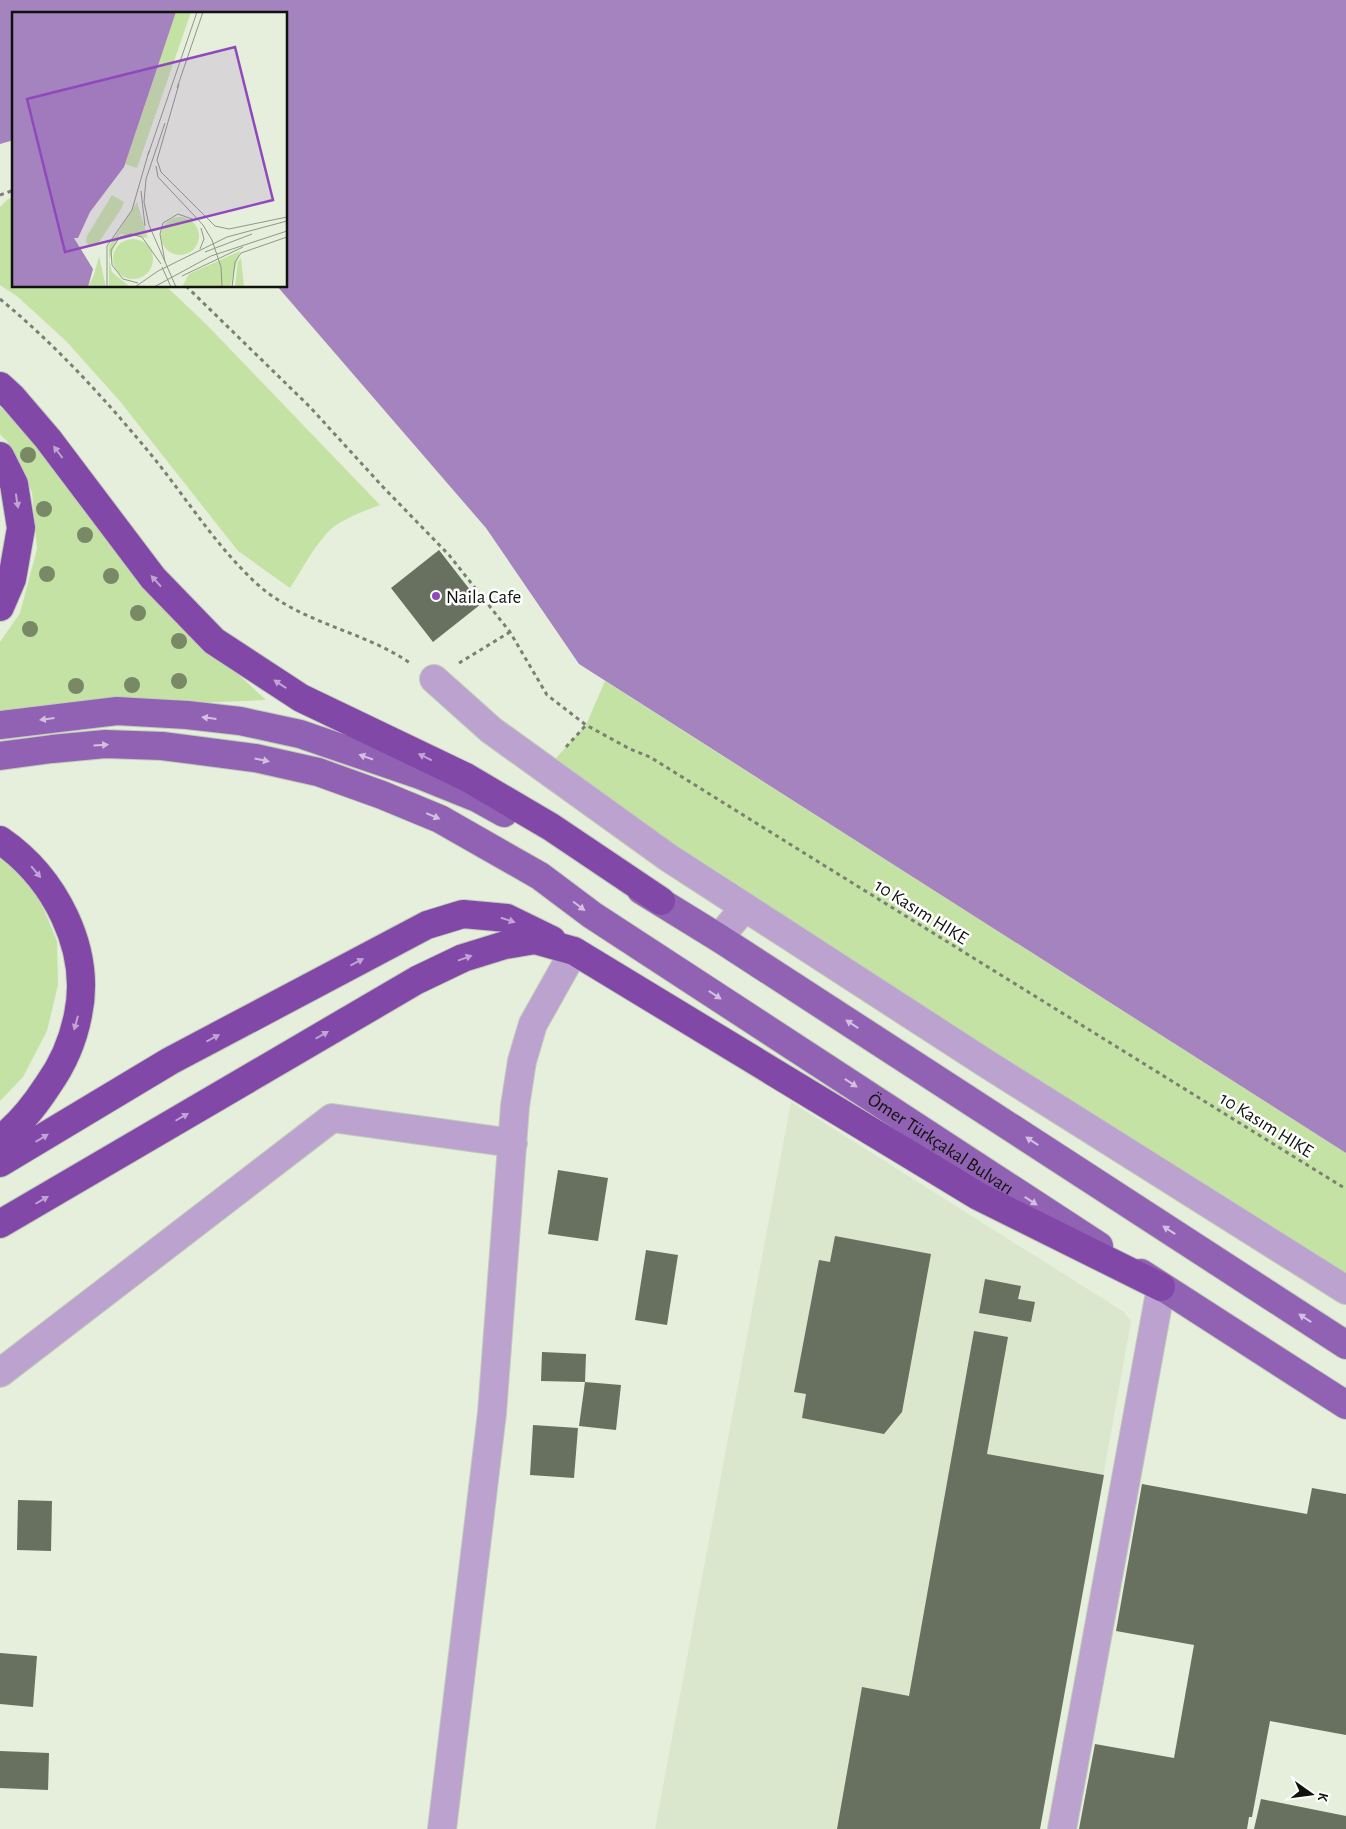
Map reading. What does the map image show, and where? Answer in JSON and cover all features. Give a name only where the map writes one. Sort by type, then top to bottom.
[{"type":"highway","points":[[0,386],[12,396],[48,438],[153,578],[214,641],[301,698],[474,782],[551,827],[661,901]]},
{"type":"highway","points":[[0,456],[14,484],[21,528],[12,579],[0,606]]},
{"type":"highway","points":[[0,840],[18,852],[56,898],[74,940],[81,978],[79,1014],[71,1042],[59,1069],[38,1102],[12,1130],[0,1139]]},
{"type":"highway","points":[[0,1162],[170,1061],[427,925],[463,914],[507,918],[574,951],[978,1196],[1161,1286]]},
{"type":"highway","points":[[0,1224],[416,980],[463,958],[505,945],[536,940],[574,951]]},
{"type":"main road","points":[[0,725],[117,711],[187,715],[240,722],[300,734],[420,775],[477,798],[661,901],[1346,1345]]},
{"type":"main road","name":"Ömer Türkçakal Bulvarı","points":[[0,756],[105,744],[162,746],[255,758],[318,772],[440,819],[540,876],[592,915],[1346,1405]]},
{"type":"street","points":[[434,679],[491,730],[669,858],[987,1064],[1346,1290]]},
{"type":"street","points":[[719,938],[745,907]]},
{"type":"street","points":[[442,1829],[492,1413],[516,1106],[522,1062],[533,1024],[574,951]]},
{"type":"street","points":[[0,1372],[332,1118],[513,1143]]},
{"type":"street","points":[[1062,1829],[1161,1286]]},
{"type":"path","points":[[0,195],[12,191]]},
{"type":"path","name":"10 Kasım HIKE","points":[[188,288],[310,407],[382,487],[449,555],[510,632],[547,695],[586,725],[630,749],[650,757],[1346,1189]]},
{"type":"path","points":[[0,299],[68,359],[153,457],[230,557],[257,584],[297,612],[382,647],[406,660],[434,679],[510,632]]},
{"type":"shaded area","points":[[0,0],[1346,0],[1346,1153],[579,664],[486,528],[279,288],[288,288],[288,12],[12,12],[12,141],[0,144]]},
{"type":"shaded area","points":[[791,1102],[1124,1312],[1131,1321],[1040,1829],[655,1829]]},
{"type":"green space","points":[[12,198],[12,288],[168,288],[206,324],[380,505],[345,520],[328,532],[312,552],[290,588],[238,551],[119,400],[66,341],[18,297],[0,285],[0,207]]},
{"type":"green space","points":[[0,407],[16,421],[173,614],[266,700],[0,711],[0,642],[20,613],[37,549],[32,492],[7,441],[0,434]]},
{"type":"green space","points":[[605,681],[1346,1153],[1346,1291],[546,769],[586,725]]},
{"type":"green space","points":[[0,858],[11,863],[40,900],[57,941],[58,985],[47,1031],[23,1077],[0,1101]]},
{"type":"building","name":"Naila Cafe","points":[[439,550],[481,604],[433,642],[391,588]]},
{"type":"building","points":[[558,1170],[608,1178],[598,1241],[548,1234]]},
{"type":"building","points":[[835,1236],[931,1254],[902,1412],[884,1434],[802,1418],[806,1394],[794,1392],[819,1260],[830,1262]]},
{"type":"building","points":[[646,1250],[678,1255],[667,1325],[635,1320]]},
{"type":"building","points":[[985,1279],[1021,1286],[1018,1299],[1035,1302],[1031,1322],[979,1313]]},
{"type":"building","points":[[974,1331],[1008,1337],[987,1454],[1104,1475],[1040,1829],[837,1829],[862,1687],[909,1696]]},
{"type":"building","points":[[542,1352],[586,1354],[585,1382],[541,1381]]},
{"type":"building","points":[[585,1382],[621,1385],[616,1430],[579,1426]]},
{"type":"building","points":[[533,1425],[578,1428],[574,1478],[530,1475]]},
{"type":"building","points":[[1142,1484],[1307,1514],[1312,1488],[1346,1494],[1346,1735],[1270,1721],[1252,1817],[1249,1817],[1247,1829],[1079,1829],[1095,1744],[1174,1758],[1194,1645],[1116,1631]]},
{"type":"building","points":[[18,1500],[52,1501],[51,1551],[17,1550]]},
{"type":"building","points":[[0,1653],[37,1656],[33,1707],[0,1704]]},
{"type":"building","points":[[0,1751],[49,1753],[48,1790],[0,1788]]},
{"type":"building","points":[[1261,1799],[1346,1816],[1346,1829],[1254,1829]]},
{"type":"place","name":"Naila Cafe","points":[[436,596]]}]
